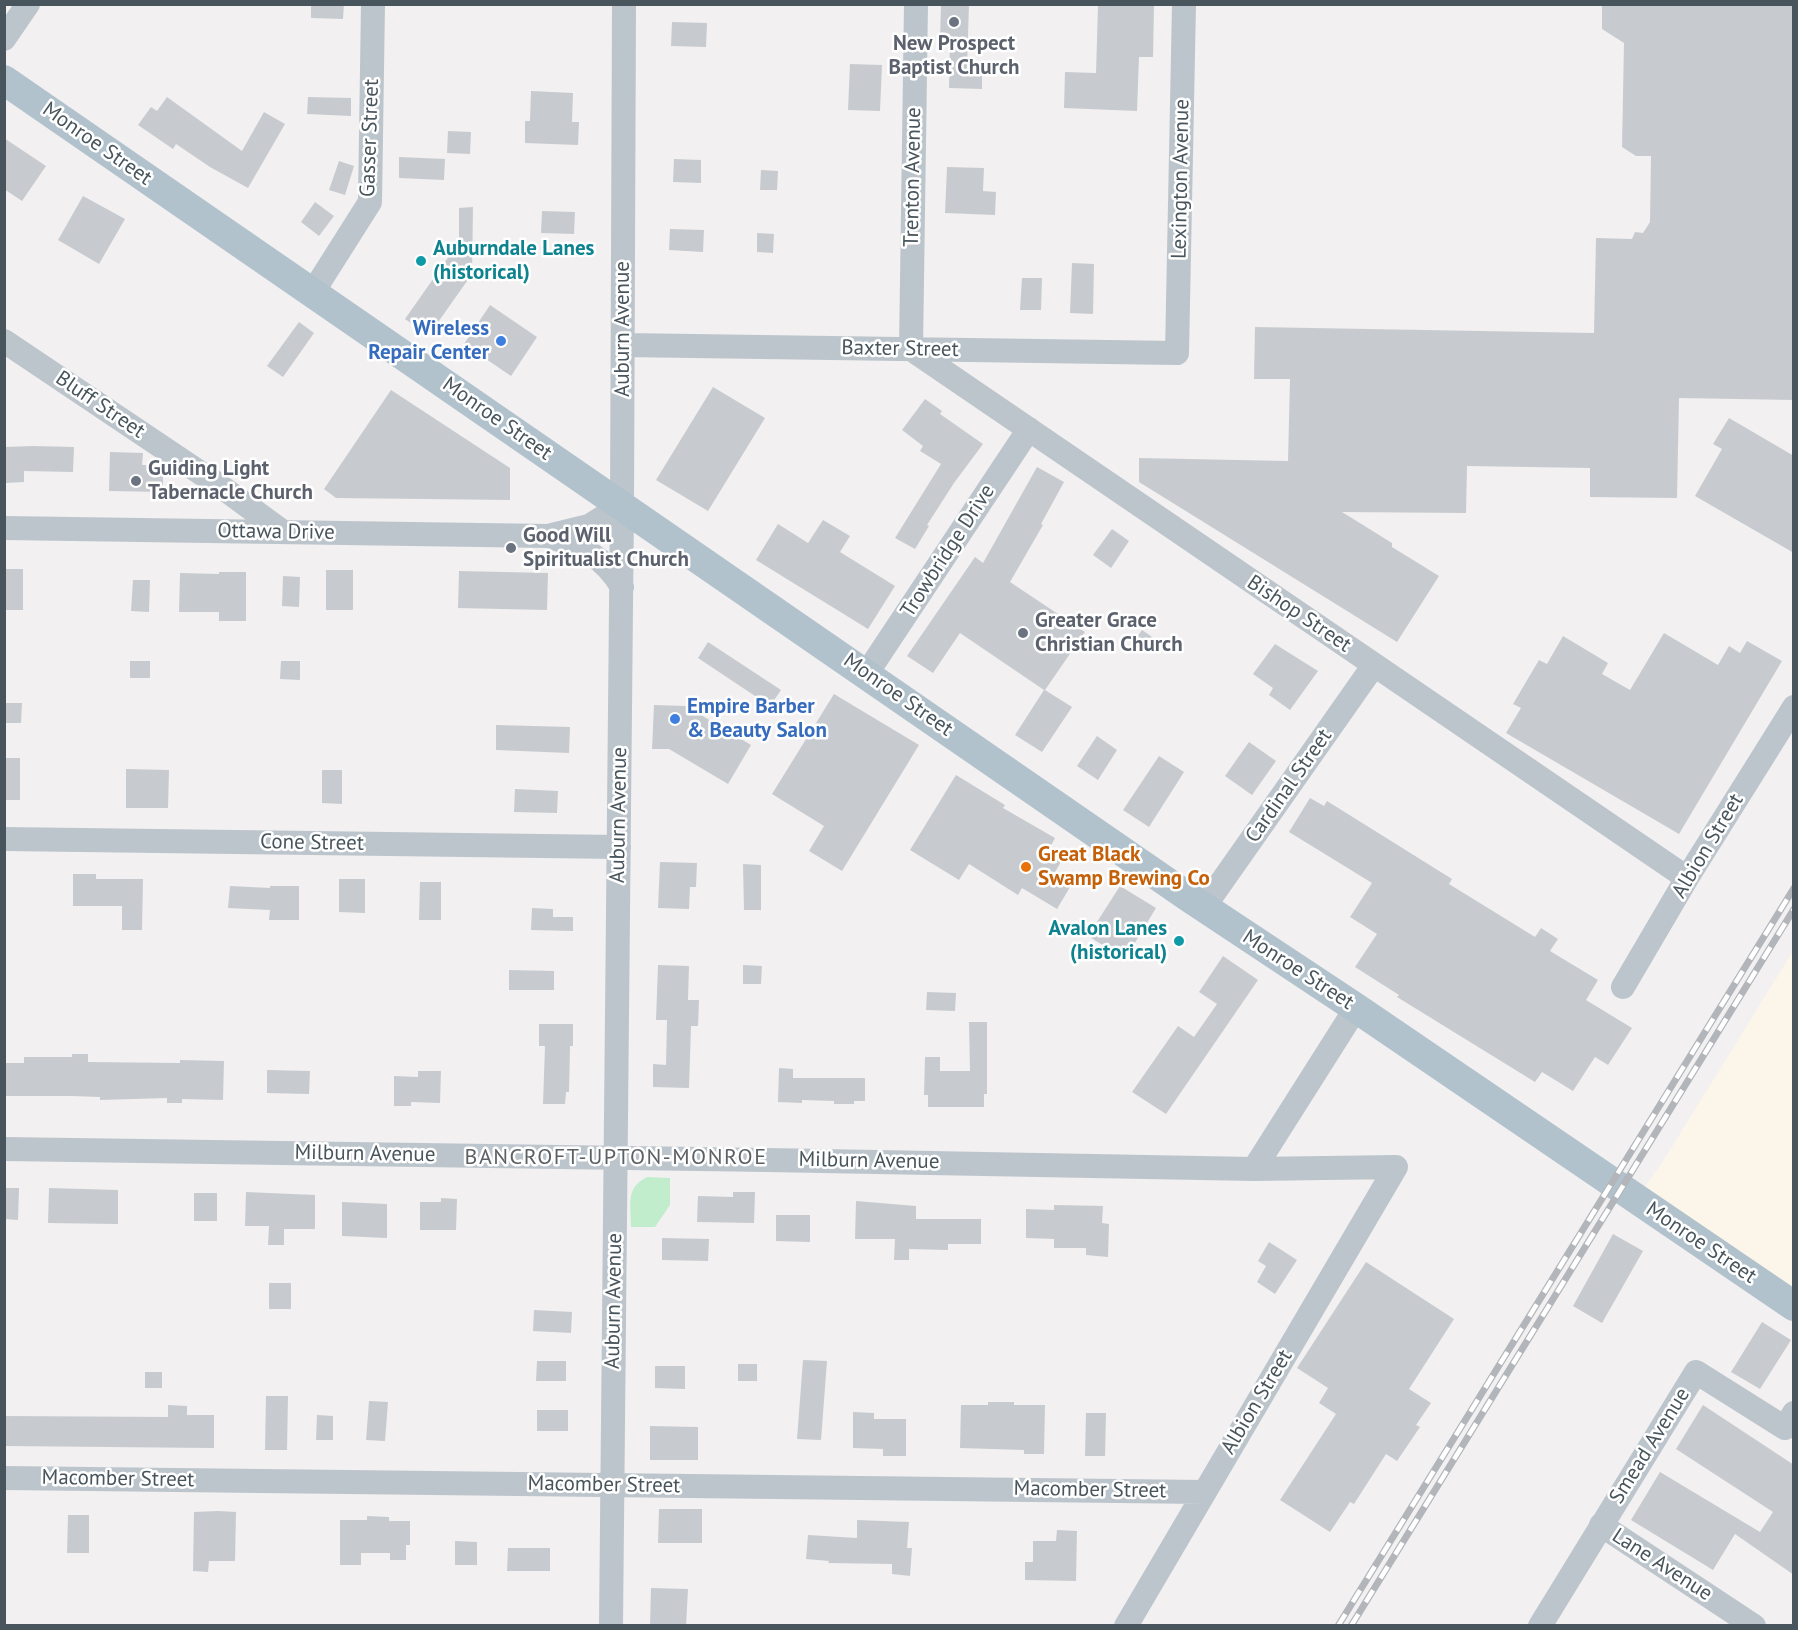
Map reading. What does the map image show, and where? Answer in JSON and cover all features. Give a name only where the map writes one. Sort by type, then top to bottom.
[{"type":"main road","name":"Monroe Street","points":[[4,80],[1204,907],[1794,1306]]},
{"type":"street","points":[[4,39],[28,4]]},
{"type":"street","name":"Gasser Street","points":[[313,292],[370,202],[373,4]]},
{"type":"street","name":"Auburn Avenue","points":[[611,1626],[622,587],[624,4]]},
{"type":"street","name":"Trenton Avenue","points":[[911,349],[916,4]]},
{"type":"street","name":"Lexington Avenue","points":[[1177,353],[1184,4]]},
{"type":"street","name":"Bluff Street","points":[[4,340],[284,532]]},
{"type":"street","name":"Baxter Street","points":[[623,345],[1177,353]]},
{"type":"street","name":"Bishop Street","points":[[911,349],[1687,878]]},
{"type":"street","name":"Trowbridge Drive","points":[[867,673],[1029,429]]},
{"type":"street","name":"Ottawa Drive","points":[[4,528],[548,536],[589,526],[622,505]]},
{"type":"street","name":"Ottawa Drive","points":[[548,536],[585,549],[612,572],[622,587]]},
{"type":"street","name":"Cardinal Street","points":[[1204,907],[1374,664]]},
{"type":"street","name":"Albion Street","points":[[1623,987],[1687,878],[1794,707]]},
{"type":"street","name":"Cone Street","points":[[4,839],[619,847]]},
{"type":"street","points":[[1254,1169],[1356,1008]]},
{"type":"street","name":"Milburn Avenue","points":[[4,1149],[1254,1169],[1396,1167],[1389,1179]]},
{"type":"street","name":"Albion Street","points":[[1126,1626],[1389,1179]]},
{"type":"street","name":"Smead Avenue","points":[[1540,1626],[1696,1372],[1785,1428],[1794,1413]]},
{"type":"street","name":"Macomber Street","points":[[4,1478],[1204,1492]]},
{"type":"street","name":"Lane Avenue","points":[[1601,1525],[1754,1626]]},
{"type":"shaded area","points":[[1793,951],[1793,1294],[1636,1199],[1663,1161]]},
{"type":"green space","points":[[647,1177],[670,1178],[670,1205],[655,1227],[631,1227],[632,1192],[640,1181]]},
{"type":"building","points":[[311,4],[344,4],[343,19],[311,18]]},
{"type":"building","points":[[941,4],[969,4],[967,68],[982,68],[982,89],[949,88],[950,40],[940,40]]},
{"type":"building","points":[[1121,4],[1154,4],[1153,57],[1139,57],[1137,111],[1064,108],[1065,72],[1096,73],[1098,6],[1121,6]]},
{"type":"building","points":[[1602,4],[1794,4],[1794,400],[1679,398],[1677,498],[1590,497],[1590,468],[1467,466],[1466,513],[1342,512],[1439,576],[1397,642],[1139,482],[1139,458],[1288,461],[1290,379],[1254,379],[1255,327],[1594,333],[1596,238],[1632,239],[1635,232],[1643,233],[1650,222],[1651,156],[1636,156],[1622,147],[1624,43],[1602,29]]},
{"type":"building","points":[[672,22],[707,23],[706,47],[671,46]]},
{"type":"building","points":[[850,64],[882,65],[880,111],[848,110]]},
{"type":"building","points":[[531,91],[573,93],[572,122],[579,122],[578,145],[525,143],[525,121],[530,121]]},
{"type":"building","points":[[167,97],[242,151],[264,112],[285,124],[248,188],[210,167],[176,144],[173,149],[138,125],[151,107],[157,111]]},
{"type":"building","points":[[308,97],[351,98],[351,116],[307,114]]},
{"type":"building","points":[[448,131],[471,132],[470,154],[447,153]]},
{"type":"building","points":[[4,138],[46,166],[22,201],[4,189]]},
{"type":"building","points":[[399,157],[445,159],[444,180],[399,178]]},
{"type":"building","points":[[674,159],[701,160],[701,183],[673,182]]},
{"type":"building","points":[[339,161],[354,166],[345,195],[329,190]]},
{"type":"building","points":[[947,167],[984,168],[983,191],[996,192],[995,215],[945,213]]},
{"type":"building","points":[[761,170],[778,171],[777,190],[760,190]]},
{"type":"building","points":[[83,196],[125,219],[99,264],[58,240]]},
{"type":"building","points":[[315,202],[334,216],[319,236],[301,222]]},
{"type":"building","points":[[473,207],[472,274],[429,335],[405,319],[459,242],[459,208]]},
{"type":"building","points":[[542,211],[575,212],[574,234],[541,233]]},
{"type":"building","points":[[670,229],[704,230],[703,252],[669,250]]},
{"type":"building","points":[[757,233],[774,234],[773,253],[757,252]]},
{"type":"building","points":[[1072,263],[1094,264],[1093,314],[1070,313]]},
{"type":"building","points":[[1022,278],[1042,278],[1041,310],[1020,310]]},
{"type":"building","name":"Wireless Repair Center","points":[[490,305],[537,337],[511,376],[464,344]]},
{"type":"building","points":[[299,322],[314,333],[283,377],[267,366]]},
{"type":"building","points":[[713,387],[765,418],[708,511],[656,480]]},
{"type":"building","points":[[391,390],[510,468],[510,500],[336,498],[324,489]]},
{"type":"building","points":[[925,399],[942,411],[940,414],[983,444],[954,483],[927,525],[929,526],[915,549],[895,538],[941,464],[920,451],[923,446],[902,430]]},
{"type":"building","points":[[1729,418],[1794,456],[1794,553],[1695,496],[1722,449],[1713,444]]},
{"type":"building","points":[[5,447],[74,447],[73,472],[24,471],[24,482],[6,483]]},
{"type":"building","name":"Guiding Light Tabernacle Church","points":[[110,452],[143,453],[142,465],[157,465],[157,472],[163,472],[163,492],[109,491]]},
{"type":"building","points":[[1037,467],[1064,482],[1041,524],[1043,525],[1010,582],[1085,632],[1045,690],[1072,707],[1042,752],[1015,735],[1044,690],[960,633],[933,673],[907,656],[975,557],[983,563]]},
{"type":"building","points":[[823,520],[850,536],[840,552],[895,586],[868,629],[756,560],[778,524],[808,543]]},
{"type":"building","points":[[1112,529],[1129,541],[1111,568],[1093,555]]},
{"type":"building","points":[[4,569],[23,569],[23,610],[4,610]]},
{"type":"building","points":[[326,570],[353,570],[353,610],[326,610]]},
{"type":"building","points":[[459,571],[548,573],[547,610],[458,608]]},
{"type":"building","points":[[219,572],[246,572],[246,621],[219,621],[219,612],[179,612],[180,573],[219,574]]},
{"type":"building","points":[[283,576],[300,577],[299,607],[282,606]]},
{"type":"building","points":[[133,580],[150,580],[149,612],[131,611]]},
{"type":"building","points":[[1142,630],[1155,639],[1145,653],[1132,644]]},
{"type":"building","points":[[1664,633],[1718,665],[1729,646],[1740,653],[1747,641],[1782,661],[1679,834],[1506,733],[1521,708],[1513,704],[1539,660],[1547,664],[1563,636],[1608,663],[1602,674],[1630,690]]},
{"type":"building","points":[[708,642],[781,690],[770,706],[698,658]]},
{"type":"building","points":[[1275,644],[1318,671],[1290,710],[1269,695],[1273,688],[1253,674]]},
{"type":"building","points":[[130,661],[150,661],[150,678],[130,678]]},
{"type":"building","points":[[281,661],[300,661],[300,680],[280,679]]},
{"type":"building","points":[[834,694],[919,745],[842,871],[809,851],[824,826],[772,794]]},
{"type":"building","points":[[4,703],[22,703],[21,723],[4,723]]},
{"type":"building","points":[[654,705],[686,706],[751,745],[728,784],[669,749],[652,749]]},
{"type":"building","points":[[496,725],[570,727],[569,753],[496,750]]},
{"type":"building","points":[[1097,736],[1117,750],[1098,780],[1077,766]]},
{"type":"building","points":[[1249,742],[1276,761],[1252,795],[1225,776]]},
{"type":"building","points":[[1159,756],[1184,772],[1149,827],[1123,810]]},
{"type":"building","points":[[4,758],[20,758],[20,800],[4,800]]},
{"type":"building","points":[[126,769],[169,770],[168,808],[126,808]]},
{"type":"building","points":[[322,770],[342,770],[342,804],[322,803]]},
{"type":"building","points":[[956,775],[1005,805],[1003,808],[1055,838],[1048,851],[1062,860],[1055,872],[1073,882],[1057,909],[1022,888],[1018,895],[969,864],[959,880],[910,850]]},
{"type":"building","points":[[515,789],[558,791],[557,813],[514,812]]},
{"type":"building","points":[[1310,798],[1324,806],[1327,801],[1452,879],[1449,884],[1535,937],[1541,928],[1558,939],[1550,951],[1598,980],[1586,1000],[1632,1028],[1608,1065],[1595,1057],[1573,1091],[1542,1072],[1535,1082],[1397,997],[1399,995],[1355,967],[1377,934],[1350,917],[1372,883],[1289,832]]},
{"type":"building","points":[[660,862],[697,863],[696,887],[690,887],[689,909],[658,908]]},
{"type":"building","points":[[743,864],[761,865],[761,910],[744,910]]},
{"type":"building","points":[[73,874],[96,874],[96,879],[143,879],[142,930],[122,930],[122,906],[73,906]]},
{"type":"building","points":[[339,879],[365,879],[365,913],[339,912]]},
{"type":"building","points":[[420,882],[441,882],[441,920],[419,920]]},
{"type":"building","points":[[230,886],[270,888],[270,886],[299,886],[299,920],[269,920],[270,910],[228,908]]},
{"type":"building","points":[[1120,886],[1156,908],[1125,959],[1088,936]]},
{"type":"building","points":[[532,908],[553,909],[553,917],[573,917],[573,931],[531,930]]},
{"type":"building","points":[[1223,956],[1258,980],[1166,1114],[1132,1092],[1178,1026],[1194,1037],[1217,1004],[1199,992]]},
{"type":"building","points":[[658,965],[689,966],[688,1000],[699,1000],[698,1026],[691,1026],[689,1088],[653,1087],[653,1064],[666,1065],[667,1020],[656,1020]]},
{"type":"building","points":[[743,965],[762,966],[761,984],[743,984]]},
{"type":"building","points":[[509,970],[554,971],[554,990],[509,990]]},
{"type":"building","points":[[927,992],[956,993],[955,1011],[926,1010]]},
{"type":"building","points":[[969,1022],[987,1022],[987,1094],[984,1094],[984,1107],[928,1107],[928,1095],[924,1095],[925,1057],[940,1057],[940,1071],[970,1071]]},
{"type":"building","points":[[539,1024],[573,1024],[569,1092],[566,1092],[565,1104],[543,1104],[545,1046],[539,1046]]},
{"type":"building","points":[[72,1054],[88,1054],[88,1062],[224,1061],[223,1100],[182,1099],[182,1103],[167,1103],[167,1098],[100,1100],[100,1097],[4,1096],[4,1063],[24,1063],[24,1057],[72,1057]]},
{"type":"building","points":[[779,1068],[793,1069],[793,1078],[865,1078],[865,1101],[854,1101],[854,1104],[802,1100],[802,1103],[778,1102]]},
{"type":"building","points":[[267,1070],[310,1071],[309,1094],[267,1093]]},
{"type":"building","points":[[418,1071],[441,1071],[440,1103],[411,1102],[411,1106],[394,1106],[394,1076],[418,1077]]},
{"type":"building","points":[[4,1188],[19,1188],[18,1220],[4,1219]]},
{"type":"building","points":[[49,1188],[118,1190],[118,1224],[48,1223]]},
{"type":"building","points":[[246,1192],[315,1195],[315,1229],[284,1229],[284,1245],[268,1245],[269,1226],[245,1226]]},
{"type":"building","points":[[733,1192],[755,1192],[754,1223],[697,1222],[698,1196],[733,1197]]},
{"type":"building","points":[[194,1193],[217,1193],[217,1221],[194,1221]]},
{"type":"building","points":[[441,1198],[457,1199],[456,1230],[420,1230],[420,1202],[441,1202]]},
{"type":"building","points":[[856,1201],[916,1206],[916,1219],[981,1219],[981,1244],[948,1244],[948,1250],[909,1249],[909,1260],[894,1260],[895,1239],[855,1239]]},
{"type":"building","points":[[342,1202],[387,1204],[387,1238],[342,1236]]},
{"type":"building","points":[[1054,1205],[1103,1206],[1102,1223],[1109,1224],[1108,1257],[1086,1255],[1086,1248],[1054,1248],[1054,1239],[1026,1238],[1026,1209],[1054,1210]]},
{"type":"building","points":[[776,1215],[810,1215],[810,1242],[776,1241]]},
{"type":"building","points":[[1613,1234],[1643,1251],[1602,1323],[1573,1306]]},
{"type":"building","points":[[662,1238],[709,1239],[708,1261],[662,1260]]},
{"type":"building","points":[[1269,1242],[1297,1260],[1275,1294],[1257,1282],[1266,1266],[1258,1261]]},
{"type":"building","points":[[1366,1262],[1454,1319],[1409,1389],[1431,1403],[1416,1425],[1420,1427],[1397,1461],[1386,1454],[1354,1504],[1350,1502],[1330,1532],[1280,1500],[1336,1414],[1319,1403],[1328,1388],[1297,1368]]},
{"type":"building","points":[[269,1283],[291,1283],[291,1309],[269,1309]]},
{"type":"building","points":[[534,1310],[572,1312],[571,1333],[533,1331]]},
{"type":"building","points":[[1762,1322],[1791,1340],[1760,1389],[1731,1372]]},
{"type":"building","points":[[803,1360],[827,1361],[821,1440],[797,1439]]},
{"type":"building","points":[[537,1361],[566,1361],[566,1381],[536,1381]]},
{"type":"building","points":[[738,1364],[757,1364],[757,1381],[738,1381]]},
{"type":"building","points":[[655,1366],[685,1366],[685,1389],[655,1388]]},
{"type":"building","points":[[145,1372],[162,1372],[162,1388],[145,1388]]},
{"type":"building","points":[[266,1396],[288,1396],[287,1450],[265,1450]]},
{"type":"building","points":[[369,1401],[388,1402],[385,1441],[366,1440]]},
{"type":"building","points":[[988,1402],[1045,1405],[1044,1454],[1024,1454],[1024,1450],[960,1448],[961,1405],[988,1405]]},
{"type":"building","points":[[168,1405],[187,1406],[187,1415],[214,1415],[214,1448],[4,1446],[4,1416],[168,1417]]},
{"type":"building","points":[[1703,1405],[1794,1465],[1794,1575],[1735,1534],[1713,1570],[1631,1520],[1660,1472],[1760,1532],[1773,1512],[1676,1449]]},
{"type":"building","points":[[537,1410],[568,1410],[568,1431],[537,1431]]},
{"type":"building","points":[[853,1412],[874,1413],[874,1419],[906,1419],[906,1456],[883,1456],[883,1449],[853,1448]]},
{"type":"building","points":[[1086,1413],[1106,1413],[1105,1456],[1085,1456]]},
{"type":"building","points":[[317,1415],[333,1416],[333,1440],[316,1440]]},
{"type":"building","points":[[650,1426],[698,1427],[698,1460],[650,1460]]},
{"type":"building","points":[[659,1509],[702,1509],[702,1543],[658,1543]]},
{"type":"building","points":[[194,1512],[236,1512],[235,1561],[209,1561],[208,1572],[193,1571]]},
{"type":"building","points":[[68,1515],[89,1515],[89,1553],[67,1553]]},
{"type":"building","points":[[367,1516],[389,1517],[389,1521],[410,1521],[410,1545],[406,1545],[406,1560],[390,1560],[390,1553],[361,1553],[361,1565],[340,1565],[340,1520],[367,1520]]},
{"type":"building","points":[[857,1520],[909,1522],[907,1548],[912,1548],[910,1576],[892,1574],[892,1564],[828,1563],[829,1561],[806,1559],[808,1535],[857,1538]]},
{"type":"building","points":[[1057,1530],[1077,1531],[1076,1581],[1025,1580],[1025,1562],[1033,1562],[1033,1541],[1056,1541]]},
{"type":"building","points":[[455,1541],[477,1542],[477,1565],[455,1565]]},
{"type":"building","points":[[508,1548],[550,1548],[550,1571],[507,1571]]},
{"type":"building","points":[[651,1588],[688,1589],[686,1626],[650,1626]]},
{"type":"railway","points":[[1338,1626],[1794,888]]},
{"type":"railway","points":[[1351,1626],[1794,909]]},
{"type":"place","name":"New Prospect Baptist Church","points":[[954,22]]},
{"type":"place","name":"Auburndale Lanes (historical)","points":[[421,261]]},
{"type":"place","name":"Wireless Repair Center","points":[[501,341]]},
{"type":"place","name":"Guiding Light Tabernacle Church","points":[[136,481]]},
{"type":"place","name":"Good Will Spiritualist Church","points":[[511,548]]},
{"type":"place","name":"Greater Grace Christian Church","points":[[1023,633]]},
{"type":"place","name":"Empire Barber & Beauty Salon","points":[[675,719]]},
{"type":"place","name":"Great Black Swamp Brewing Co","points":[[1026,867]]},
{"type":"place","name":"Avalon Lanes (historical)","points":[[1179,941]]},
{"type":"district","name":"BANCROFT-UPTON-MONROE","points":[[616,1158]]}]
